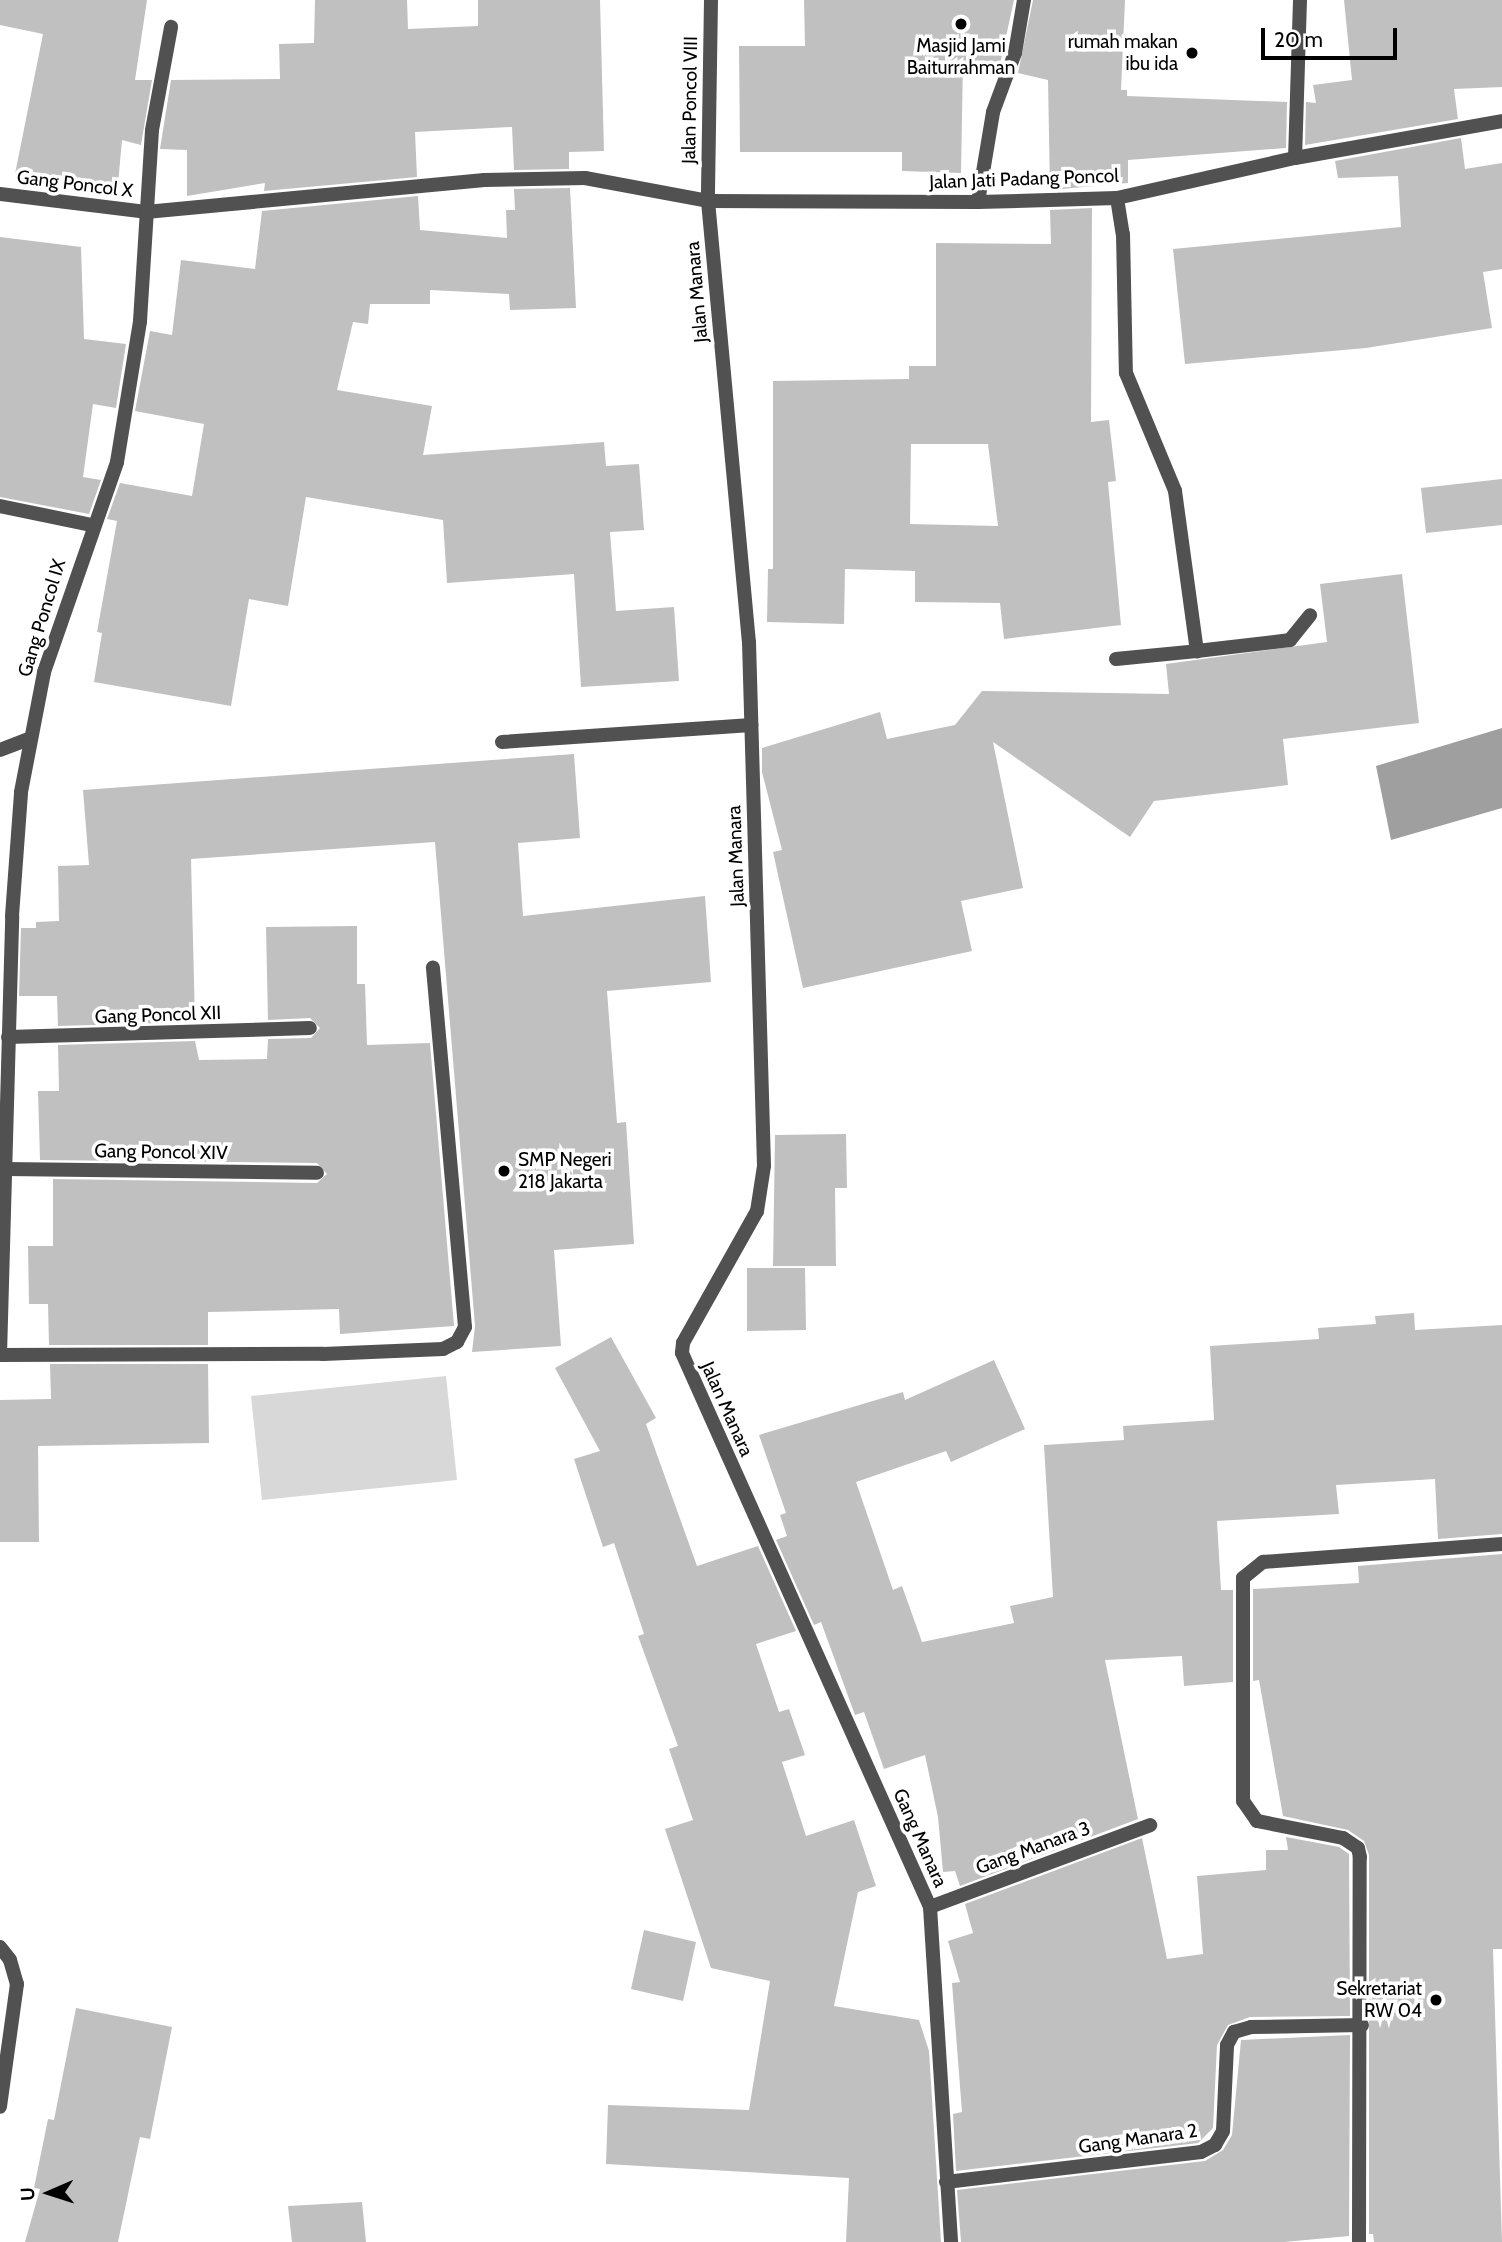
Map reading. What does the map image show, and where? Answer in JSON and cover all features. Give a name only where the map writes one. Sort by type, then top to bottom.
[{"type":"street","name":"Jalan Poncol VIII","points":[[708,201],[711,0]]},
{"type":"street","points":[[978,202],[993,112],[1015,53],[1024,0]]},
{"type":"street","points":[[1295,158],[1300,0]]},
{"type":"street","name":"Gang Poncol IX","points":[[0,1355],[5,1169],[4,1090],[13,902],[29,739],[44,672],[92,525],[117,461],[140,321],[152,130],[171,27]]},
{"type":"street","name":"Jalan Jati Padang Poncol","points":[[708,201],[978,202],[1117,198],[1295,158],[1502,121]]},
{"type":"street","name":"Gang Poncol X","points":[[0,194],[146,212],[484,180],[585,178],[708,201]]},
{"type":"street","points":[[1117,198],[1123,234],[1126,373],[1175,491],[1197,651]]},
{"type":"street","name":"Jalan Manara","points":[[708,201],[749,642],[764,1166],[757,1211],[683,1343],[686,1366],[737,1480]]},
{"type":"street","points":[[0,506],[92,525]]},
{"type":"street","points":[[1116,659],[1290,640],[1310,615]]},
{"type":"street","points":[[502,742],[751,725]]},
{"type":"street","points":[[0,750],[29,739]]},
{"type":"street","points":[[0,1355],[323,1354],[443,1349],[457,1342],[465,1327],[433,967]]},
{"type":"street","name":"Gang Poncol XII","points":[[8,1037],[310,1028]]},
{"type":"street","name":"Gang Poncol XIV","points":[[5,1169],[317,1173]]},
{"type":"street","name":"Gang Manara","points":[[737,1480],[930,1907],[951,2242]]},
{"type":"street","points":[[1359,2242],[1362,2025],[1357,1848],[1343,1838],[1267,1826],[1257,1821],[1243,1801],[1243,1578],[1262,1562],[1502,1544]]},
{"type":"street","name":"Gang Manara 3","points":[[930,1907],[1150,1825]]},
{"type":"street","points":[[0,1947],[10,1959],[17,1984],[0,2107]]},
{"type":"street","name":"Gang Manara 2","points":[[946,2182],[1201,2152],[1215,2145],[1223,2131],[1227,2045],[1234,2032],[1251,2027],[1362,2025]]},
{"type":"shaded area","points":[[1502,728],[1502,808],[1391,840],[1376,766]]},
{"type":"shaded area","points":[[446,1376],[457,1480],[262,1500],[251,1396]]},
{"type":"building","points":[[0,0],[147,0],[135,80],[152,80],[141,145],[122,140],[117,195],[15,174],[43,34],[0,25]]},
{"type":"building","points":[[315,0],[407,0],[408,29],[478,26],[478,0],[600,0],[604,151],[569,152],[569,169],[514,170],[512,127],[415,132],[417,177],[264,191],[265,183],[187,196],[187,150],[160,149],[171,80],[280,79],[279,44],[314,43]]},
{"type":"building","points":[[804,0],[1014,0],[999,69],[963,61],[961,173],[902,171],[902,152],[740,152],[739,46],[805,46]]},
{"type":"building","points":[[1033,0],[1125,0],[1121,90],[1127,90],[1127,96],[1287,102],[1286,148],[1128,160],[1128,183],[1050,190],[1048,80],[1018,73]]},
{"type":"building","points":[[1344,0],[1502,0],[1502,87],[1454,89],[1458,119],[1305,145],[1306,102],[1316,103],[1313,85],[1352,80]]},
{"type":"building","points":[[1461,138],[1465,169],[1502,163],[1502,269],[1483,272],[1492,328],[1366,348],[1185,364],[1173,249],[1401,227],[1398,176],[1338,178],[1335,161]]},
{"type":"building","points":[[570,188],[576,308],[510,310],[509,294],[430,290],[430,304],[370,304],[368,324],[353,322],[337,390],[432,406],[423,455],[604,442],[606,466],[639,464],[644,530],[610,532],[616,611],[674,607],[679,681],[581,687],[574,574],[447,583],[443,520],[306,497],[288,606],[249,599],[231,706],[94,682],[102,633],[97,632],[117,521],[107,519],[120,483],[192,496],[204,424],[135,411],[150,331],[172,335],[181,260],[255,269],[262,211],[418,196],[420,230],[507,238],[506,210],[515,210],[514,189]]},
{"type":"building","points":[[1092,208],[1091,422],[1109,420],[1116,481],[1108,482],[1121,625],[1004,639],[1000,603],[915,602],[915,571],[845,569],[844,624],[767,622],[768,569],[773,569],[773,381],[909,379],[909,366],[936,366],[936,243],[1051,244],[1050,210]],"holes":[[[911,444],[988,444],[998,526],[910,524]]]},
{"type":"building","points":[[0,237],[81,247],[84,339],[126,344],[116,408],[93,404],[83,477],[101,480],[89,514],[0,497]]},
{"type":"building","points":[[1502,479],[1502,525],[1426,533],[1421,488]]},
{"type":"building","points":[[1402,574],[1419,723],[1283,739],[1288,785],[1154,801],[1130,837],[993,742],[1023,888],[961,901],[972,951],[803,988],[773,852],[782,850],[762,772],[762,748],[880,712],[887,739],[955,725],[982,691],[1169,694],[1166,664],[1327,642],[1320,584]]},
{"type":"building","name":"SMP Negeri 218 Jakarta","points":[[574,754],[580,838],[518,843],[523,916],[705,896],[711,982],[607,991],[617,1123],[626,1122],[634,1244],[554,1250],[561,1346],[472,1352],[475,1326],[435,842],[191,859],[195,1022],[58,1026],[57,996],[19,996],[21,928],[36,928],[36,922],[59,921],[58,866],[89,865],[83,790]]},
{"type":"building","points":[[357,926],[357,984],[365,984],[367,1045],[430,1043],[454,1326],[340,1334],[339,1309],[208,1312],[208,1345],[49,1345],[48,1304],[29,1304],[28,1246],[53,1246],[53,1179],[317,1183],[327,1174],[317,1163],[40,1160],[38,1091],[59,1091],[58,1045],[195,1041],[199,1060],[267,1059],[268,1039],[311,1038],[320,1028],[310,1018],[268,1020],[266,927]]},
{"type":"building","points":[[846,1134],[847,1188],[835,1188],[836,1266],[773,1266],[775,1135]]},
{"type":"building","points":[[747,1268],[805,1268],[806,1330],[747,1331]]},
{"type":"building","points":[[1414,1313],[1415,1330],[1502,1325],[1502,1534],[1438,1539],[1435,1479],[1336,1485],[1339,1514],[1217,1521],[1221,1590],[1233,1590],[1233,1682],[1184,1686],[1182,1656],[1105,1660],[1138,1819],[960,1886],[955,1871],[943,1872],[938,1817],[925,1755],[884,1769],[864,1712],[855,1715],[821,1622],[814,1625],[776,1540],[787,1536],[780,1515],[786,1513],[759,1435],[903,1392],[905,1400],[994,1360],[1025,1429],[951,1462],[946,1451],[856,1482],[893,1590],[902,1586],[922,1642],[1014,1623],[1010,1606],[1053,1597],[1044,1445],[1124,1440],[1123,1426],[1214,1420],[1210,1346],[1319,1339],[1318,1328],[1376,1324],[1375,1316]]},
{"type":"building","points":[[611,1337],[656,1418],[646,1424],[697,1566],[758,1546],[796,1631],[756,1644],[779,1712],[789,1709],[805,1755],[782,1762],[806,1836],[854,1820],[876,1886],[858,1892],[834,2006],[919,2020],[929,2051],[941,2242],[846,2242],[849,2178],[606,2164],[608,2105],[749,2110],[770,1981],[711,1968],[665,1829],[693,1820],[669,1749],[678,1746],[638,1636],[644,1634],[614,1543],[603,1547],[574,1459],[600,1451],[555,1368]]},
{"type":"building","points":[[50,1364],[208,1364],[209,1443],[38,1446],[39,1542],[0,1542],[0,1400],[51,1399]]},
{"type":"building","points":[[1502,1554],[1502,1949],[1493,1949],[1502,2242],[1374,2242],[1373,2234],[1369,2234],[1369,1855],[1364,1841],[1348,1830],[1283,1816],[1259,1680],[1253,1681],[1253,1589],[1359,1583],[1358,1566]]},
{"type":"building","points":[[1286,1837],[1339,1847],[1349,1854],[1350,2016],[1250,2017],[1228,2025],[1217,2045],[1213,2128],[1198,2143],[956,2171],[953,2114],[962,2112],[952,1983],[960,1982],[948,1941],[973,1933],[965,1904],[1142,1838],[1167,1959],[1203,1954],[1197,1876],[1266,1870],[1266,1850],[1288,1850]]},
{"type":"building","points":[[644,1930],[696,1942],[683,2001],[631,1989]]},
{"type":"building","points":[[76,2008],[172,2027],[150,2139],[140,2137],[118,2242],[25,2242],[40,2189],[34,2188],[48,2119],[54,2120]]},
{"type":"building","points":[[1350,2035],[1349,2236],[1284,2242],[961,2242],[957,2190],[1205,2161],[1223,2150],[1232,2135],[1241,2040]]},
{"type":"building","points":[[362,2202],[366,2242],[292,2242],[288,2206]]},
{"type":"place","name":"Masjid Jami Baiturrahman","points":[[961,24]]},
{"type":"place","name":"rumah makan ibu ida","points":[[1192,53]]},
{"type":"place","name":"SMP Negeri 218 Jakarta","points":[[504,1171]]},
{"type":"place","name":"Sekretariat RW 04","points":[[1436,2000]]}]
